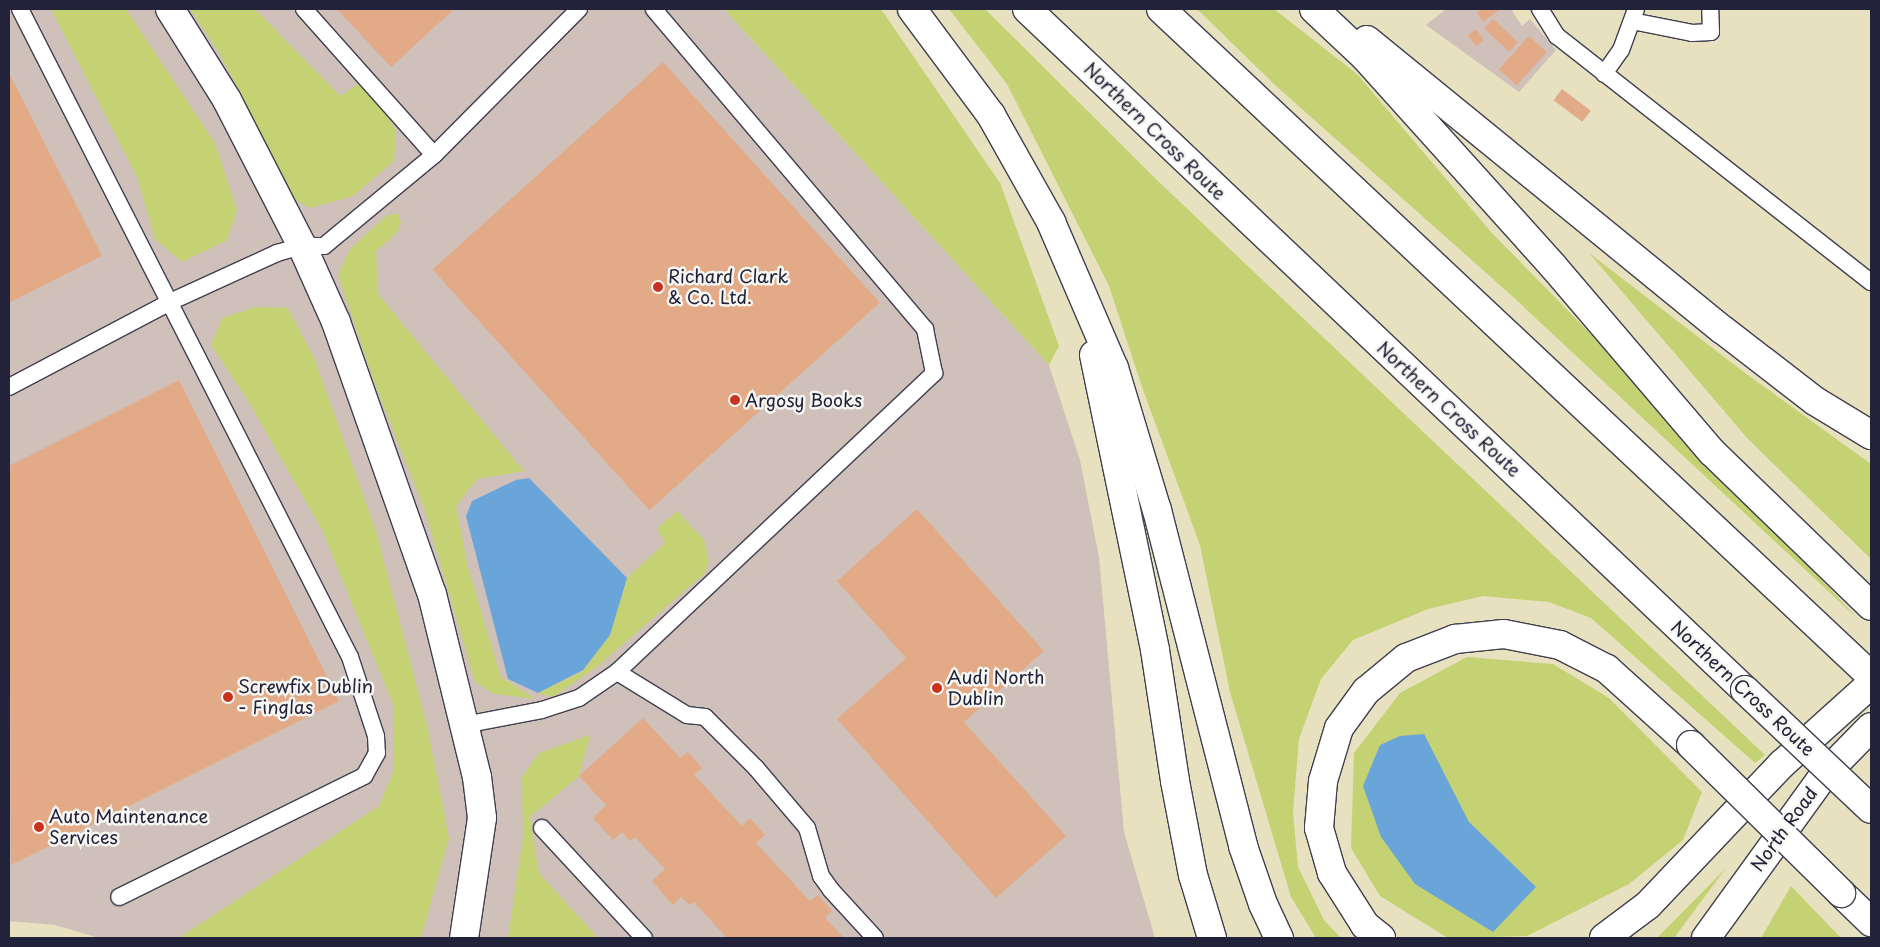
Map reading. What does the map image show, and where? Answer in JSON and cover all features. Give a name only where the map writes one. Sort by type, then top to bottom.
[{"type":"main road","points":[[170,9],[227,100],[302,246],[336,322],[432,594],[464,725],[482,818],[464,938]]},
{"type":"main road","points":[[912,9],[991,115],[1051,222],[1114,368],[1162,528],[1243,846],[1263,904],[1279,938]]},
{"type":"main road","name":"Northern Cross Route","points":[[1027,9],[1871,809]]},
{"type":"main road","points":[[1161,9],[1810,616],[1871,676]]},
{"type":"main road","points":[[1314,9],[1364,56],[1553,266],[1712,452],[1871,606]]},
{"type":"main road","points":[[1329,9],[1739,342],[1815,401],[1871,435]]},
{"type":"main road","points":[[1084,300],[1155,650],[1175,781],[1193,875],[1212,938]]},
{"type":"main road","points":[[1382,938],[1365,925],[1332,873],[1320,828],[1323,780],[1339,728],[1366,691],[1406,658],[1455,639],[1504,634],[1560,645],[1607,669],[1691,745],[1871,922]]},
{"type":"main road","points":[[1604,938],[1648,905],[1782,764],[1871,684]]},
{"type":"main road","name":"North Road","points":[[1712,934],[1824,775],[1871,727]]},
{"type":"lane","points":[[20,9],[350,657],[366,700],[377,753],[364,776],[352,784],[118,896]]},
{"type":"lane","points":[[304,9],[434,154]]},
{"type":"lane","points":[[9,387],[170,302],[278,253],[302,246],[324,246],[434,154],[579,9]]},
{"type":"lane","points":[[464,725],[542,710],[579,698],[617,672],[934,373],[925,329],[654,9]]},
{"type":"lane","points":[[1540,9],[1557,36],[1871,282]]},
{"type":"lane","points":[[1604,74],[1621,50],[1634,15],[1692,33],[1711,32],[1710,9]]},
{"type":"lane","points":[[617,672],[687,714],[705,717],[756,768],[807,828],[821,876],[831,890],[875,938]]},
{"type":"lane","points":[[542,828],[644,938]]},
{"type":"shaded area","points":[[9,9],[724,9],[1049,365],[1080,460],[1099,557],[1124,832],[1155,938],[99,938],[55,925],[9,921]]},
{"type":"shaded area","points":[[1446,9],[1511,9],[1522,26],[1530,19],[1556,50],[1519,92],[1426,25]]},
{"type":"green space","points":[[51,9],[126,9],[215,143],[237,210],[227,240],[182,262],[155,239],[137,177]]},
{"type":"green space","points":[[190,9],[255,9],[340,96],[366,79],[396,130],[394,161],[353,196],[310,208],[296,200],[218,51]]},
{"type":"green space","points":[[724,9],[881,9],[1000,183],[1059,346],[1049,365]]},
{"type":"green space","points":[[949,9],[985,9],[1160,183],[1765,755],[1755,763],[1591,618],[1549,602],[1483,596],[1428,609],[1353,640],[1321,679],[1299,739],[1293,812],[1298,867],[1324,920],[1341,938],[1316,938],[1291,897],[1230,692],[1200,545],[1142,387],[1109,286],[1007,84]]},
{"type":"green space","points":[[1197,9],[1274,9],[1357,74],[1491,232],[1626,370],[1859,620],[1511,295],[1275,85]]},
{"type":"green space","points":[[398,213],[401,223],[396,234],[376,251],[378,294],[524,471],[477,479],[456,506],[468,567],[501,677],[536,699],[494,694],[475,682],[424,508],[374,382],[338,275],[350,249],[386,216]]},
{"type":"green space","points":[[1589,253],[1745,373],[1871,464],[1871,559],[1748,439]]},
{"type":"green space","points":[[256,307],[288,308],[315,360],[376,531],[427,725],[449,838],[421,938],[179,938],[379,806],[393,772],[393,704],[322,530],[247,399],[211,345],[222,318]]},
{"type":"green space","points":[[677,511],[704,540],[709,561],[705,573],[598,666],[553,697],[538,693],[583,671],[610,635],[627,578],[665,543],[657,528]]},
{"type":"green space","points":[[1467,657],[1553,664],[1609,698],[1702,792],[1683,840],[1629,884],[1527,936],[1448,938],[1380,896],[1351,848],[1354,753],[1400,693]]},
{"type":"green space","points":[[590,735],[579,776],[530,817],[539,873],[598,938],[508,938],[523,837],[522,777],[539,753]]},
{"type":"green space","points":[[1726,868],[1674,938],[1657,938]]},
{"type":"green space","points":[[1791,886],[1841,938],[1761,938]]},
{"type":"water","points":[[529,478],[627,578],[610,635],[583,670],[538,693],[508,679],[466,516],[472,501],[516,480]]},
{"type":"water","points":[[1424,734],[1469,822],[1536,887],[1493,932],[1415,884],[1381,837],[1363,786],[1380,745],[1400,736]]},
{"type":"building","points":[[337,9],[454,9],[391,67]]},
{"type":"building","points":[[1482,9],[1500,9],[1483,22],[1477,13]]},
{"type":"building","points":[[1493,19],[1518,42],[1509,52],[1484,29]]},
{"type":"building","points":[[1476,29],[1484,40],[1476,46],[1468,35]]},
{"type":"building","points":[[1529,36],[1547,52],[1517,86],[1499,69]]},
{"type":"building","name":"Richard Clark & Co. Ltd.","points":[[663,62],[880,303],[649,510],[433,269]]},
{"type":"building","points":[[9,73],[102,256],[9,303]]},
{"type":"building","points":[[1562,89],[1591,111],[1582,122],[1554,100]]},
{"type":"building","points":[[179,380],[339,701],[11,865],[9,466]]},
{"type":"building","name":"Audi North Dublin","points":[[917,509],[1044,651],[964,722],[1066,836],[996,898],[837,719],[906,658],[837,581]]},
{"type":"building","points":[[643,718],[680,758],[688,752],[702,768],[694,775],[742,826],[750,818],[765,835],[756,843],[810,901],[818,895],[832,911],[825,918],[844,938],[727,938],[694,902],[690,905],[681,897],[673,905],[652,881],[665,869],[635,837],[630,841],[622,832],[613,840],[593,818],[606,805],[579,776]]},
{"type":"place","name":"Richard Clark & Co. Ltd.","points":[[658,287]]},
{"type":"place","name":"Argosy Books","points":[[735,400]]},
{"type":"place","name":"Audi North Dublin","points":[[937,688]]},
{"type":"place","name":"Screwfix Dublin - Finglas","points":[[228,697]]},
{"type":"place","name":"Auto Maintenance Services","points":[[39,827]]}]
